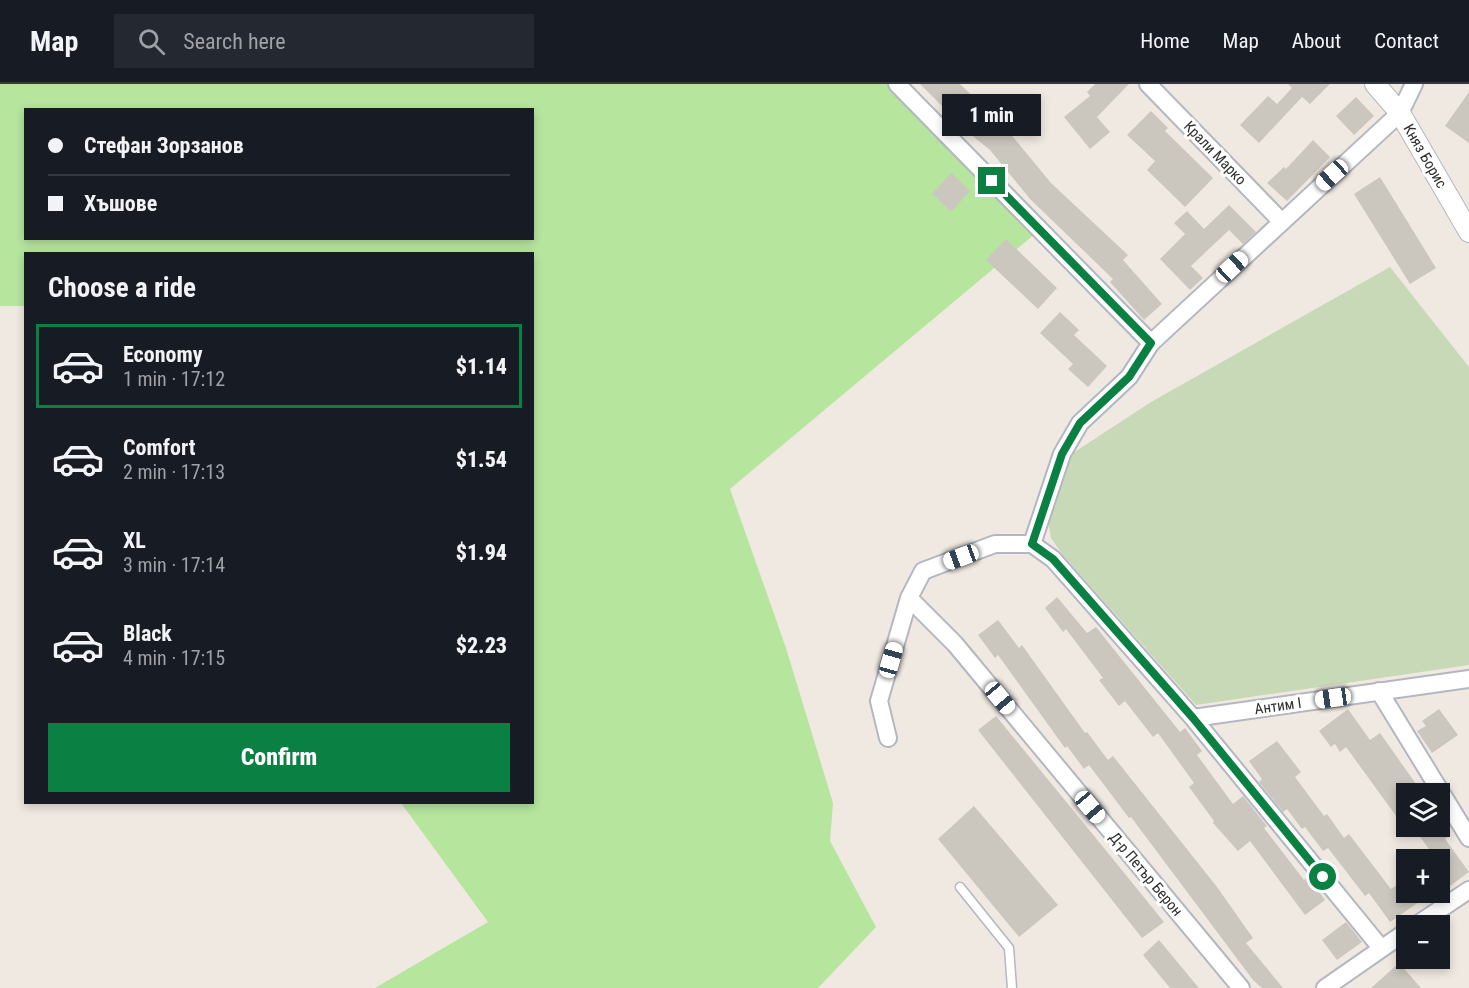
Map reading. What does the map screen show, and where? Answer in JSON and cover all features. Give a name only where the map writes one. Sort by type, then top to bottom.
[{"type":"street","points":[[897,84],[1151,343]]},
{"type":"street","name":"Крали Марко","points":[[1148,84],[1281,221]]},
{"type":"street","name":"Княз Борис","points":[[1375,84],[1400,113],[1469,232]]},
{"type":"street","points":[[1032,544],[1062,454],[1080,423],[1129,377],[1151,343],[1400,113],[1414,84]]},
{"type":"street","points":[[888,738],[879,701],[909,598],[923,571],[995,544],[1032,544],[1053,559],[1193,718],[1381,948]]},
{"type":"street","name":"Д-р Петър Берон","points":[[909,598],[955,644],[1241,988]]},
{"type":"street","name":"Антим I","points":[[1193,718],[1469,679]]},
{"type":"street","points":[[1379,691],[1469,838]]},
{"type":"street","points":[[1432,915],[1469,890]]},
{"type":"street","points":[[1325,988],[1396,938]]},
{"type":"lane","points":[[960,887],[1009,948],[1012,988]]},
{"type":"green space","points":[[0,84],[891,84],[1036,233],[730,489],[786,648],[833,803],[830,841],[876,927],[818,988],[375,988],[488,922],[402,804],[534,804],[534,252],[24,252],[24,306],[0,306]]},
{"type":"green space","points":[[1390,267],[1469,367],[1469,665],[1196,705],[1062,554],[1051,538],[1048,521],[1070,455],[1151,402]]},
{"type":"building","points":[[920,84],[960,84],[1004,126],[1051,183],[1128,255],[1123,260],[1162,304],[1144,320],[1110,282],[1113,279],[1030,199],[990,150],[969,133]]},
{"type":"building","points":[[1095,84],[1129,84],[1097,117],[1110,132],[1090,149],[1064,117],[1090,96],[1087,92]]},
{"type":"building","points":[[1288,84],[1330,84],[1310,104],[1302,97],[1259,143],[1240,125],[1268,96],[1277,104],[1292,88]]},
{"type":"building","points":[[1469,92],[1469,143],[1445,126]]},
{"type":"building","points":[[1356,97],[1374,116],[1354,135],[1336,116]]},
{"type":"building","points":[[1151,111],[1168,128],[1165,131],[1213,178],[1185,207],[1147,170],[1155,161],[1127,135]]},
{"type":"building","points":[[1313,140],[1330,157],[1287,201],[1267,183],[1284,167],[1286,169]]},
{"type":"building","points":[[951,173],[970,191],[951,212],[932,194]]},
{"type":"building","points":[[1380,177],[1436,268],[1410,284],[1354,194]]},
{"type":"building","points":[[1229,205],[1256,232],[1243,244],[1229,230],[1191,266],[1203,278],[1190,290],[1160,259],[1185,234],[1174,223],[1187,211],[1204,229]]},
{"type":"building","points":[[1006,239],[1057,288],[1038,309],[986,260]]},
{"type":"building","points":[[1060,312],[1079,330],[1074,335],[1107,366],[1088,387],[1068,369],[1073,364],[1040,333]]},
{"type":"building","points":[[1057,597],[1087,633],[1096,627],[1180,732],[1185,728],[1202,751],[1197,755],[1233,804],[1243,796],[1267,826],[1264,828],[1304,880],[1308,877],[1325,900],[1305,915],[1250,841],[1238,851],[1213,823],[1214,821],[1189,787],[1194,783],[1158,733],[1153,737],[1125,701],[1119,706],[1099,680],[1103,678],[1066,629],[1063,632],[1045,608]]},
{"type":"building","points":[[998,620],[1019,648],[1022,645],[1085,733],[1087,732],[1108,760],[1113,756],[1217,887],[1253,938],[1246,943],[1283,988],[1262,988],[1253,980],[1131,817],[1129,818],[1089,765],[1084,769],[1067,746],[1065,748],[998,655],[995,658],[978,635]]},
{"type":"building","points":[[1348,709],[1370,740],[1380,733],[1415,783],[1396,783],[1396,816],[1346,747],[1340,752],[1335,744],[1331,747],[1319,731]]},
{"type":"building","points":[[1439,709],[1458,735],[1432,753],[1417,731],[1426,726],[1422,721]]},
{"type":"building","points":[[996,716],[1164,922],[1142,938],[978,730]]},
{"type":"building","points":[[1277,741],[1301,772],[1295,777],[1324,816],[1327,814],[1344,838],[1349,834],[1391,889],[1396,886],[1396,903],[1418,903],[1400,915],[1396,915],[1396,918],[1390,922],[1369,893],[1365,896],[1328,848],[1323,851],[1305,827],[1302,829],[1287,809],[1283,812],[1259,782],[1262,779],[1249,761]]},
{"type":"building","points":[[974,806],[1058,905],[1019,937],[938,839]]},
{"type":"building","points":[[1420,837],[1448,837],[1445,839],[1469,872],[1450,886],[1450,849],[1429,849]]},
{"type":"building","points":[[1346,922],[1362,942],[1337,960],[1322,940]]},
{"type":"building","points":[[1159,940],[1199,988],[1170,988],[1143,955]]},
{"type":"building","points":[[1396,966],[1396,969],[1404,969],[1421,988],[1371,988]]},
{"type":"route","points":[[992,181],[1151,343],[1129,377],[1080,423],[1062,454],[1032,544],[1053,559],[1193,718],[1323,877]]}]
